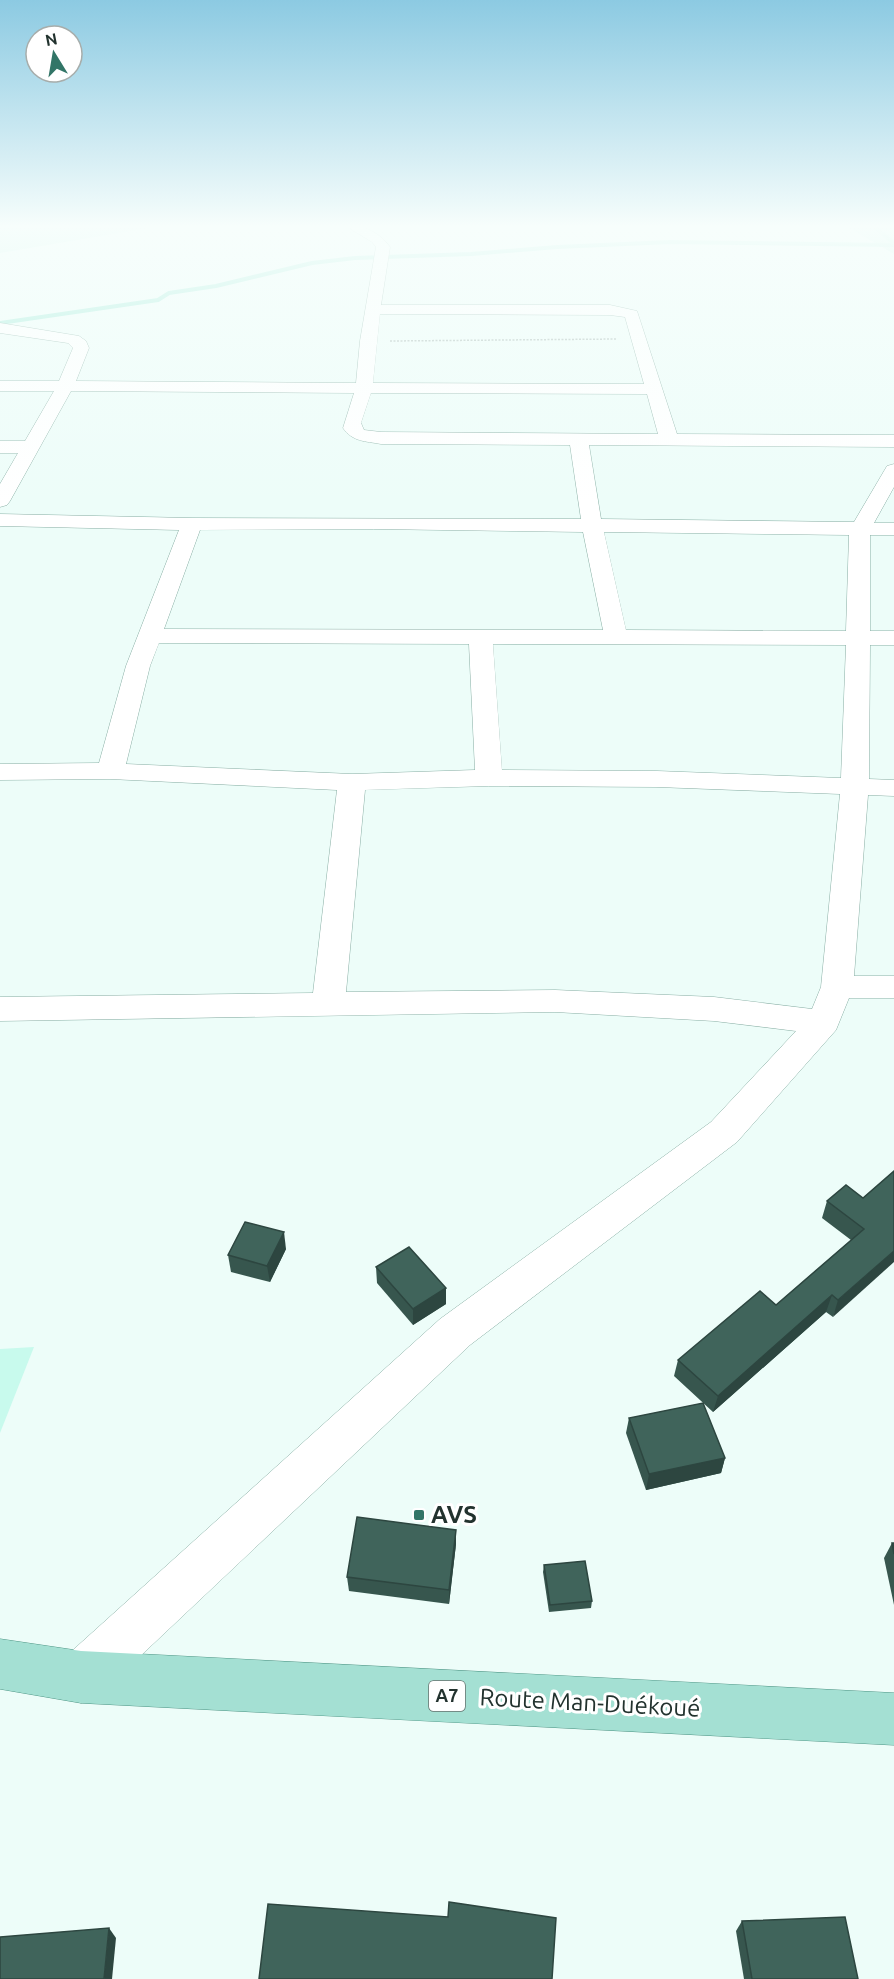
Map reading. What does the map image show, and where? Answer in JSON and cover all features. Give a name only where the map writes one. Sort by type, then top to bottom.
[{"type":"main road","name":"Route Man-Duékoué","points":[[0,1664],[81,1677],[894,1719]]},
{"type":"street","points":[[372,318],[364,388],[352,423],[352,428],[358,435],[381,438],[894,441]]},
{"type":"street","points":[[633,318],[669,439]]},
{"type":"street","points":[[0,328],[57,335],[78,342],[81,348],[66,386],[0,501]]},
{"type":"street","points":[[0,386],[653,389]]},
{"type":"street","points":[[579,440],[592,525],[616,637]]},
{"type":"street","points":[[0,447],[30,447]]},
{"type":"street","points":[[81,1677],[455,1332],[724,1132],[824,1022],[837,987],[855,787],[877,638],[877,529],[894,470]]},
{"type":"street","points":[[0,531],[10,520],[192,524],[374,523],[877,529]]},
{"type":"street","points":[[110,771],[138,666],[192,524]]},
{"type":"street","points":[[151,636],[877,638]]},
{"type":"street","points":[[481,637],[489,778]]},
{"type":"street","points":[[0,772],[110,771],[352,782],[489,778],[657,779],[894,788]]},
{"type":"street","points":[[328,1005],[352,782]]},
{"type":"street","points":[[837,987],[894,987]]},
{"type":"street","points":[[0,1009],[555,1002],[634,1004],[770,1014],[824,1022]]},
{"type":"path","points":[[368,341],[639,339]]},
{"type":"shaded area","points":[[34,1347],[0,1433],[0,1349]]},
{"type":"building","points":[[894,1171],[894,1251],[838,1300],[832,1295],[718,1396],[678,1360],[760,1291],[776,1305],[864,1229],[827,1201],[846,1185],[863,1198]]},
{"type":"building","points":[[245,1222],[284,1232],[267,1266],[228,1255]]},
{"type":"building","points":[[409,1247],[446,1288],[413,1309],[376,1267]]},
{"type":"building","points":[[703,1403],[725,1458],[649,1474],[629,1418]]},
{"type":"building","points":[[357,1517],[456,1530],[449,1590],[347,1577]]},
{"type":"building","points":[[585,1561],[592,1601],[550,1605],[544,1565]]},
{"type":"building","points":[[449,1902],[556,1918],[552,1979],[259,1979],[268,1904],[448,1917]]},
{"type":"building","points":[[845,1917],[858,1979],[752,1979],[742,1921]]},
{"type":"building","points":[[109,1928],[104,1979],[0,1979],[0,1937]]},
{"type":"waterway","points":[[0,323],[32,318]]},
{"type":"place","name":"AVS","points":[[419,1515]]}]
